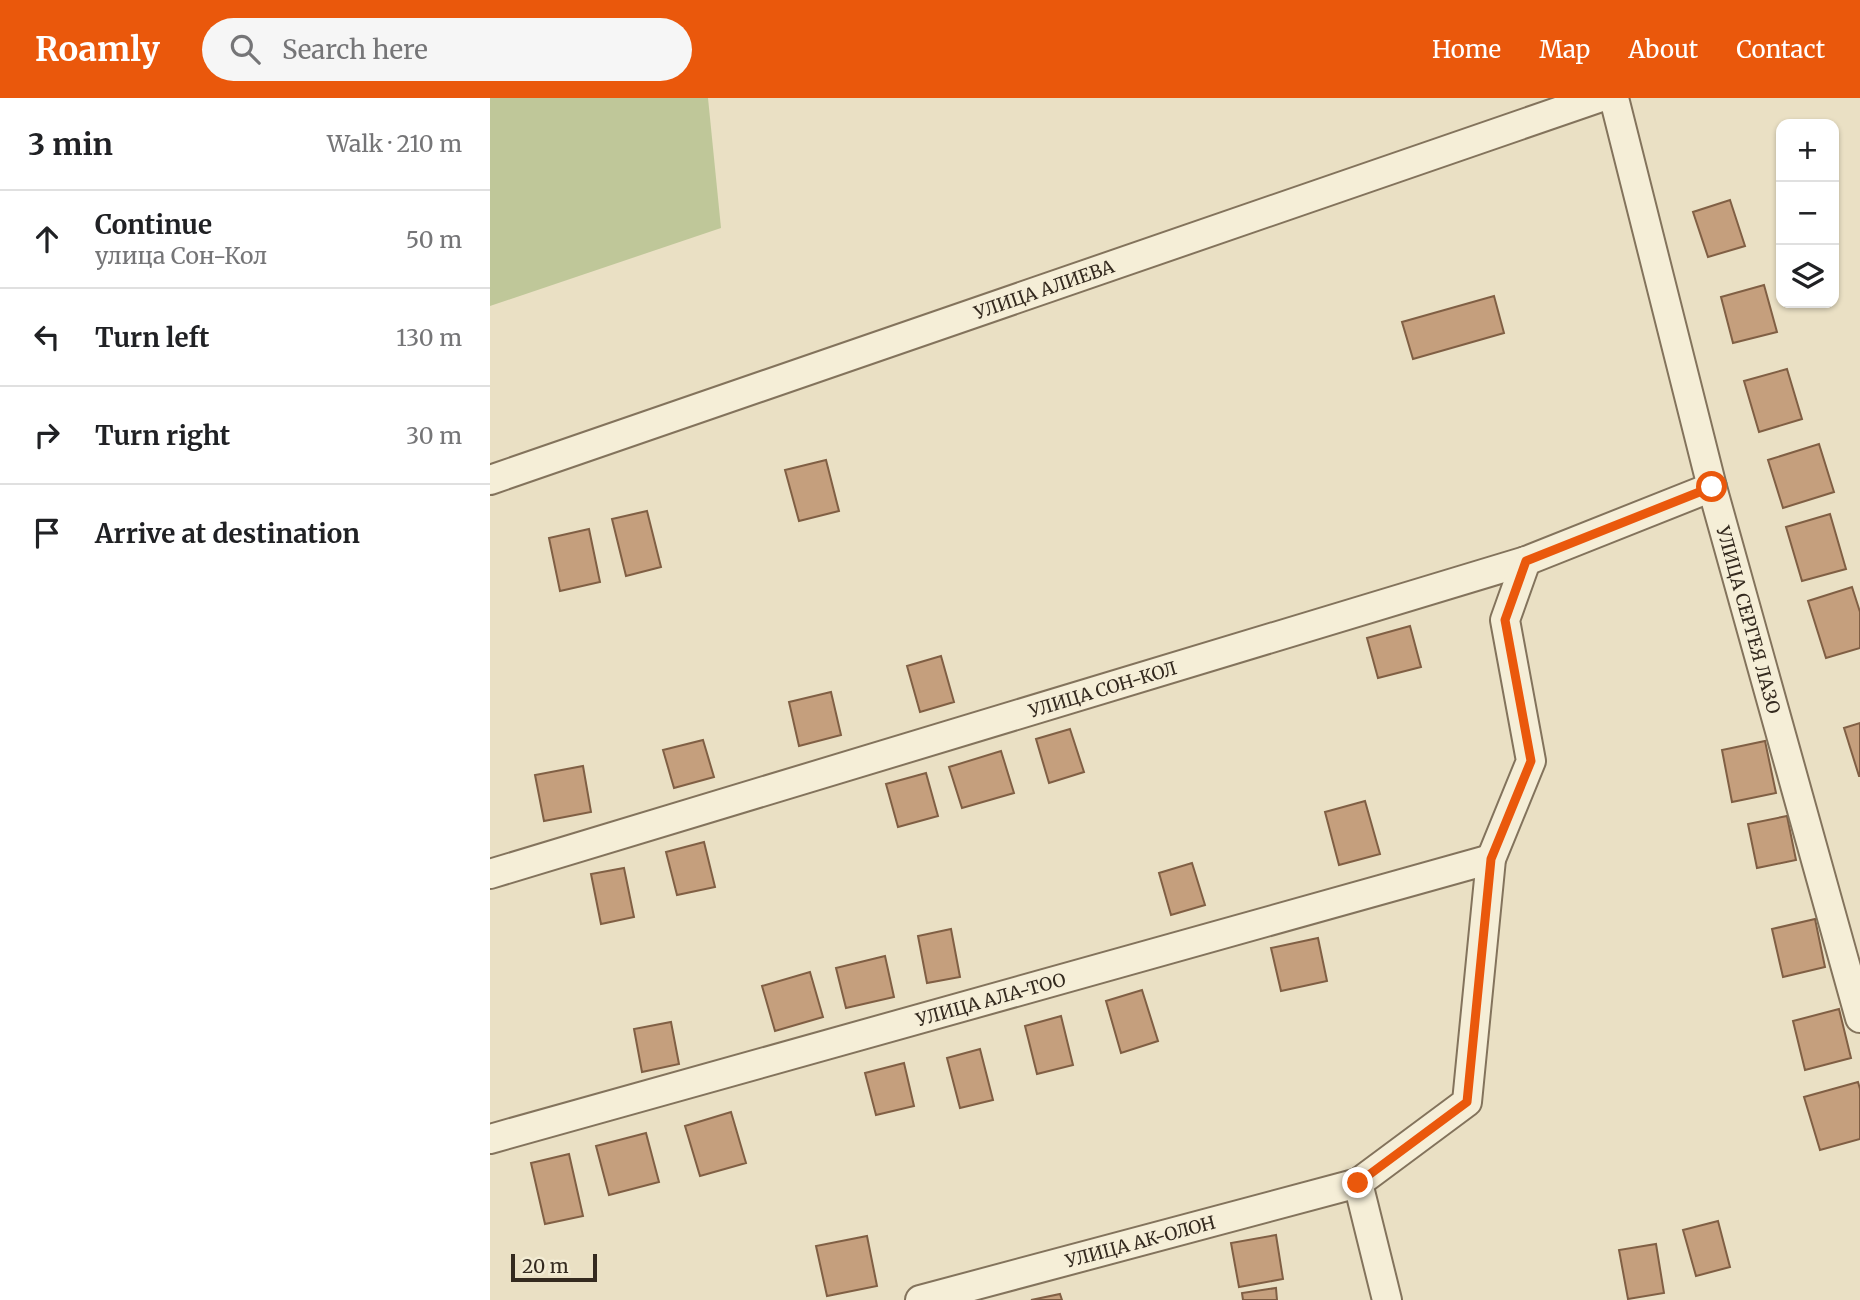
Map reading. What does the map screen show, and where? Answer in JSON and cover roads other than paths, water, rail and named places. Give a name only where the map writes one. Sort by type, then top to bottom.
[{"type":"street","name":"УЛИЦА АЛИЕВА","points":[[490,480],[1598,98]]},
{"type":"street","name":"УЛИЦА СЕРГЕЯ ЛАЗО","points":[[1614,98],[1712,487],[1860,1018]]},
{"type":"street","name":"УЛИЦА СОН-КОЛ","points":[[490,874],[1526,561],[1712,487]]},
{"type":"street","points":[[1387,1300],[1358,1183],[1467,1102],[1491,859],[1531,761],[1505,620],[1526,561]]},
{"type":"street","name":"УЛИЦА АЛА-ТОО","points":[[490,1139],[1491,859]]},
{"type":"street","name":"УЛИЦА АК-ОЛОН","points":[[920,1300],[1358,1183]]}]
